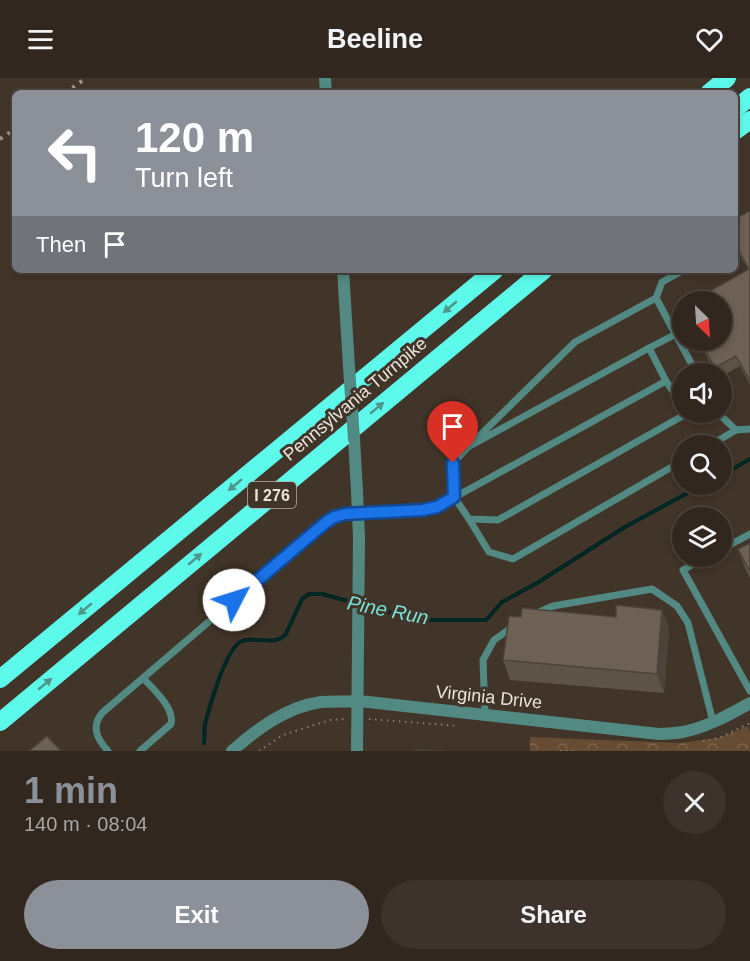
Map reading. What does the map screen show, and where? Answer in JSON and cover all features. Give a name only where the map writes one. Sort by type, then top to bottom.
[{"type":"highway","points":[[713,90],[728,78]]},
{"type":"highway","points":[[738,107],[750,97]]},
{"type":"highway","name":"Pennsylvania Turnpike","points":[[0,680],[491,273]]},
{"type":"highway","name":"Pennsylvania Turnpike","points":[[0,722],[540,273]]},
{"type":"street","points":[[343,273],[359,537],[357,751]]},
{"type":"street","name":"Virginia Drive","points":[[232,751],[258,729],[282,715],[320,702],[359,701],[659,734],[700,728],[750,703]]},
{"type":"lane","points":[[672,467],[513,559],[489,552],[454,497],[453,463],[468,447],[575,342],[657,298],[663,282],[679,273]]},
{"type":"lane","points":[[657,298],[672,326]]},
{"type":"lane","points":[[468,447],[672,336]]},
{"type":"lane","points":[[649,348],[672,390]]},
{"type":"lane","points":[[108,751],[97,734],[98,717],[329,519],[345,514],[423,510],[437,507],[666,381]]},
{"type":"lane","points":[[469,519],[498,520],[672,422]]},
{"type":"lane","points":[[729,423],[736,430]]},
{"type":"lane","points":[[728,435],[736,430],[750,429]]},
{"type":"lane","points":[[732,544],[750,534]]},
{"type":"lane","points":[[688,567],[683,570],[750,691]]},
{"type":"lane","points":[[526,618],[553,606],[652,589],[677,606],[688,623],[713,722]]},
{"type":"lane","points":[[484,715],[483,660],[494,640],[518,623]]},
{"type":"lane","points":[[140,751],[171,724],[173,717],[169,708],[143,678]]},
{"type":"path","points":[[259,751],[283,735],[330,720],[358,719],[459,726]]},
{"type":"path","points":[[560,751],[578,751]]},
{"type":"green space","points":[[748,726],[750,751],[530,751],[530,737],[679,743],[719,738]]},
{"type":"building","points":[[750,211],[750,381],[736,356],[724,363],[712,363],[706,351],[732,351],[732,291],[710,291],[749,269],[738,249],[738,212],[740,216]]},
{"type":"building","points":[[750,543],[750,572],[738,549]]},
{"type":"building","points":[[616,605],[662,610],[657,674],[503,660],[509,616],[521,617],[522,608],[616,617]]},
{"type":"building","points":[[47,736],[61,751],[29,751]]},
{"type":"waterway","name":"Pine Run","points":[[732,469],[750,459]]},
{"type":"waterway","name":"Pine Run","points":[[204,743],[205,724],[214,692],[230,654],[242,641],[271,641],[281,638],[286,634],[302,599],[309,594],[322,594],[418,620],[486,620],[502,602],[537,583],[625,527],[684,495]]},
{"type":"railway","points":[[69,90],[86,78]]},
{"type":"railway","points":[[0,139],[12,131]]},
{"type":"route","points":[[234,600],[329,519],[345,514],[423,510],[437,507],[454,497],[453,463]]}]
